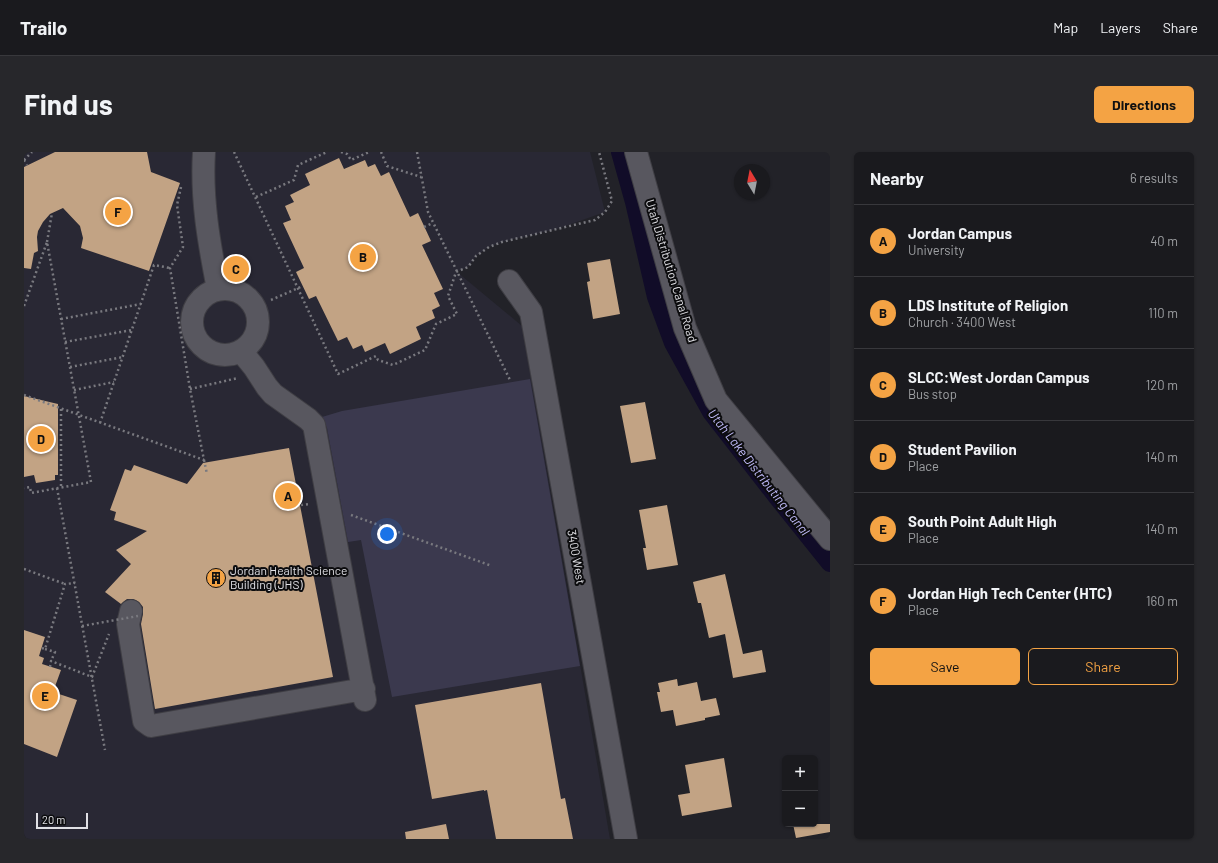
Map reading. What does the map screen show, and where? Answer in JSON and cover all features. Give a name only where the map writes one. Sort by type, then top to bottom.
[{"type":"street","points":[[204,152],[204,212],[218,289]]},
{"type":"street","name":"Utah Distribution Canal Road","points":[[636,152],[685,328],[716,400],[830,538]]},
{"type":"street","name":"3400 West","points":[[508,281],[531,312],[626,839]]},
{"type":"street","points":[[228,288],[239,291],[248,297],[255,305],[258,315],[259,326],[256,336],[250,345],[241,351],[230,355],[219,355],[208,351],[200,343],[194,333],[192,322],[194,311],[199,301],[207,294],[218,289],[228,288]]},
{"type":"street","points":[[128,615],[128,624],[144,721],[151,726],[364,694],[314,425],[273,394],[241,351]]},
{"type":"path","points":[[27,165],[24,160],[32,152]]},
{"type":"path","points":[[234,152],[338,374],[376,356],[378,360],[393,365],[425,350],[436,324],[457,314],[448,296],[456,272],[468,267],[476,256],[482,252],[502,242],[595,220],[605,212],[612,201],[599,152]]},
{"type":"path","points":[[256,198],[294,180],[298,165],[327,152]]},
{"type":"path","points":[[341,152],[347,154],[351,160],[369,152]]},
{"type":"path","points":[[380,152],[387,166],[421,177]]},
{"type":"path","points":[[417,152],[428,212],[510,380]]},
{"type":"path","points":[[181,187],[177,205],[183,247],[170,268],[190,389],[207,474]]},
{"type":"path","points":[[24,306],[47,242],[52,213]]},
{"type":"path","points":[[424,227],[433,223]]},
{"type":"path","points":[[24,488],[30,487],[31,492],[90,482],[47,242]]},
{"type":"path","points":[[100,423],[154,265],[170,268]]},
{"type":"path","points":[[271,300],[303,286]]},
{"type":"path","points":[[61,319],[141,304]]},
{"type":"path","points":[[65,342],[132,330]]},
{"type":"path","points":[[70,366],[123,356]]},
{"type":"path","points":[[190,389],[233,380],[244,375]]},
{"type":"path","points":[[74,390],[114,382]]},
{"type":"path","points":[[24,395],[204,460]]},
{"type":"path","points":[[61,409],[61,487]]},
{"type":"path","points":[[57,488],[105,750]]},
{"type":"path","points":[[301,505],[317,503],[492,566]]},
{"type":"path","points":[[24,569],[65,584],[75,583]]},
{"type":"path","points":[[45,649],[65,584]]},
{"type":"path","points":[[82,626],[128,615]]},
{"type":"path","points":[[113,626],[128,615]]},
{"type":"path","points":[[92,676],[110,633]]},
{"type":"path","points":[[42,648],[55,652],[50,667]]},
{"type":"path","points":[[51,662],[92,676]]},
{"type":"shaded area","points":[[24,152],[590,152],[605,212],[557,229],[502,242],[489,247],[476,256],[468,267],[457,272],[522,326],[610,839],[24,839]]},
{"type":"shaded area","points":[[530,379],[580,666],[392,697],[361,540],[348,542],[327,428],[322,417],[342,411]]},
{"type":"building","points":[[55,152],[147,152],[151,172],[180,183],[149,271],[81,248],[83,238],[80,226],[63,208],[50,214],[43,222],[38,231],[38,251],[34,253],[31,269],[24,268],[24,167]]},
{"type":"building","points":[[339,158],[344,169],[365,160],[368,167],[375,164],[381,176],[389,172],[410,217],[418,213],[431,241],[422,245],[443,289],[434,293],[440,306],[432,310],[435,318],[416,327],[421,339],[390,354],[385,343],[365,352],[362,345],[353,349],[347,337],[338,341],[316,296],[309,299],[296,272],[304,268],[283,223],[291,220],[285,206],[294,202],[290,195],[310,185],[305,174]]},
{"type":"building","points":[[610,259],[620,314],[593,319],[587,282],[590,281],[587,263]]},
{"type":"building","points":[[24,396],[58,404],[58,475],[55,475],[55,480],[36,483],[34,475],[24,477]]},
{"type":"building","points":[[645,402],[656,459],[631,463],[620,406]]},
{"type":"building","name":"Jordan Health Science Building (JHS)","points":[[289,448],[333,677],[155,709],[141,624],[143,607],[139,602],[133,599],[127,599],[121,604],[105,592],[131,564],[116,550],[147,531],[114,520],[116,512],[110,510],[125,469],[131,471],[134,465],[187,484],[203,463]]},
{"type":"building","points":[[667,505],[678,565],[647,570],[643,548],[646,548],[639,510]]},
{"type":"building","points":[[725,574],[743,654],[762,650],[766,672],[733,678],[725,634],[709,638],[701,603],[698,603],[693,582]]},
{"type":"building","points":[[24,630],[45,637],[39,656],[44,658],[42,664],[61,670],[53,692],[77,700],[57,757],[24,744]]},
{"type":"building","points":[[677,679],[678,686],[697,682],[701,701],[716,698],[720,715],[705,718],[705,720],[676,726],[673,710],[661,712],[657,692],[660,692],[658,683]]},
{"type":"building","points":[[541,683],[561,799],[565,798],[573,839],[496,839],[487,790],[432,799],[415,705]]},
{"type":"building","points":[[724,758],[732,807],[682,816],[678,795],[690,793],[685,765]]},
{"type":"building","points":[[446,824],[449,839],[406,839],[405,832]]},
{"type":"building","points":[[818,824],[830,824],[830,832],[796,838],[794,827],[818,827]]},
{"type":"waterway","name":"Utah Lake Distributing Canal","points":[[620,152],[634,202],[656,297],[673,343],[711,412],[830,563]]},
{"type":"place","name":"Jordan High Tech Center (HTC)","points":[[118,212]]},
{"type":"place","name":"LDS Institute of Religion","points":[[363,257]]},
{"type":"place","name":"SLCC:West Jordan Campus","points":[[236,269]]},
{"type":"place","name":"Student Pavilion","points":[[41,439]]},
{"type":"place","name":"Jordan Campus","points":[[288,496]]},
{"type":"place","name":"Jordan Health Science Building (JHS)","points":[[216,578]]},
{"type":"place","name":"South Point Adult High","points":[[45,696]]}]
